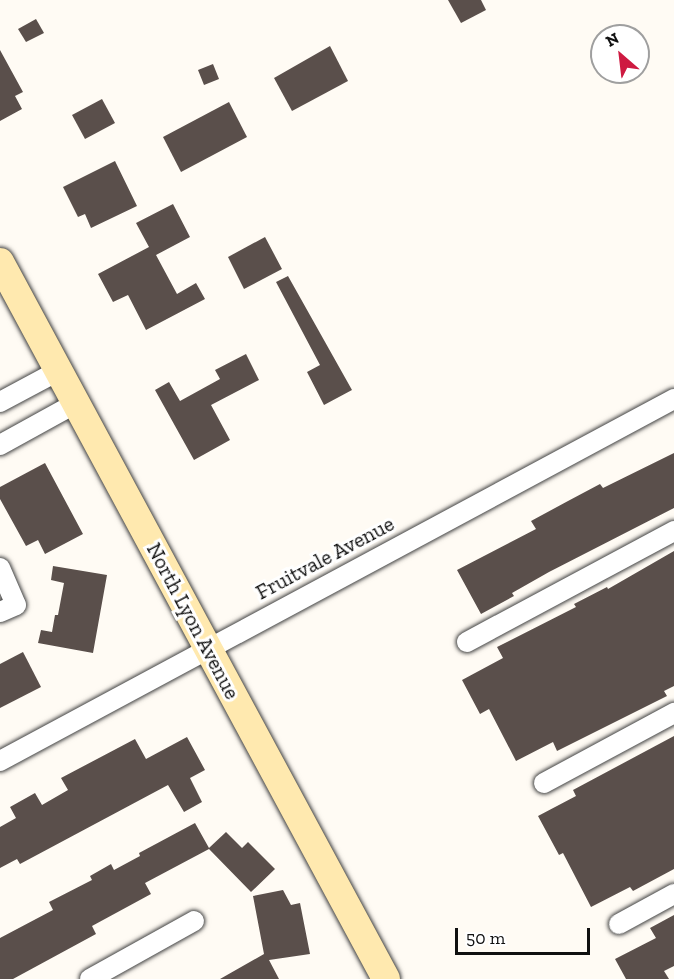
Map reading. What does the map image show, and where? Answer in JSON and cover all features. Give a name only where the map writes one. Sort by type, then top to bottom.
[{"type":"street","name":"North Lyon Avenue","points":[[0,262],[386,979]]},
{"type":"street","points":[[0,402],[58,371]]},
{"type":"street","name":"Fruitvale Avenue","points":[[0,761],[674,399]]},
{"type":"street","points":[[3,436],[76,403]]},
{"type":"street","points":[[467,642],[674,531]]},
{"type":"street","points":[[0,568],[8,609]]},
{"type":"street","points":[[544,783],[674,713]]},
{"type":"street","points":[[619,924],[674,894]]},
{"type":"street","points":[[90,979],[194,921]]},
{"type":"building","points":[[448,0],[481,0],[486,10],[461,23]]},
{"type":"building","points":[[36,19],[44,33],[26,42],[18,29]]},
{"type":"building","points":[[330,46],[348,81],[292,111],[274,78]]},
{"type":"building","points":[[0,50],[23,92],[15,96],[22,109],[0,121]]},
{"type":"building","points":[[213,64],[219,79],[204,85],[198,70]]},
{"type":"building","points":[[102,99],[115,123],[85,139],[72,115]]},
{"type":"building","points":[[229,102],[247,137],[181,172],[163,137]]},
{"type":"building","points":[[115,161],[137,206],[91,228],[85,214],[78,217],[63,187]]},
{"type":"building","points":[[173,204],[190,237],[156,255],[177,294],[196,283],[205,299],[146,330],[128,295],[113,302],[98,274],[149,247],[136,223]]},
{"type":"building","points":[[265,237],[282,269],[244,289],[228,257]]},
{"type":"building","points":[[288,276],[352,390],[324,405],[307,372],[320,365],[276,282]]},
{"type":"building","points":[[246,354],[259,380],[211,405],[230,440],[194,460],[155,390],[169,382],[180,401],[220,379],[215,370]]},
{"type":"building","points":[[674,453],[674,508],[549,572],[512,593],[514,596],[481,614],[457,570],[536,529],[531,521],[568,501],[600,484],[603,488]]},
{"type":"building","points":[[45,463],[83,534],[45,554],[38,540],[26,546],[0,499],[0,487]]},
{"type":"building","points":[[674,551],[674,686],[664,691],[667,696],[557,751],[553,742],[516,761],[489,709],[480,714],[462,680],[503,658],[497,647],[576,607],[574,604],[607,587],[608,589]]},
{"type":"building","points":[[53,566],[107,575],[93,653],[38,643],[41,630],[52,632],[55,615],[58,615],[64,583],[51,580]]},
{"type":"building","points":[[23,652],[41,687],[0,708],[0,664]]},
{"type":"building","points":[[674,736],[674,869],[633,891],[630,887],[591,907],[563,853],[559,855],[538,816],[576,796],[573,790]]},
{"type":"building","points":[[187,737],[205,770],[190,778],[202,802],[184,812],[168,785],[20,864],[17,859],[0,868],[0,827],[16,818],[10,807],[35,793],[42,805],[68,790],[61,778],[135,739],[146,759]]},
{"type":"building","points":[[195,823],[209,848],[226,832],[242,848],[248,842],[275,869],[251,892],[209,849],[145,883],[151,894],[92,926],[96,934],[13,979],[0,979],[0,938],[53,910],[49,902],[92,880],[90,876],[111,864],[114,870],[140,856],[139,853]]},
{"type":"building","points":[[283,890],[291,905],[300,903],[310,954],[269,960],[279,979],[220,979],[264,954],[253,896]]},
{"type":"building","points":[[674,915],[674,966],[664,971],[669,979],[626,979],[615,959],[656,938],[650,928]]}]
